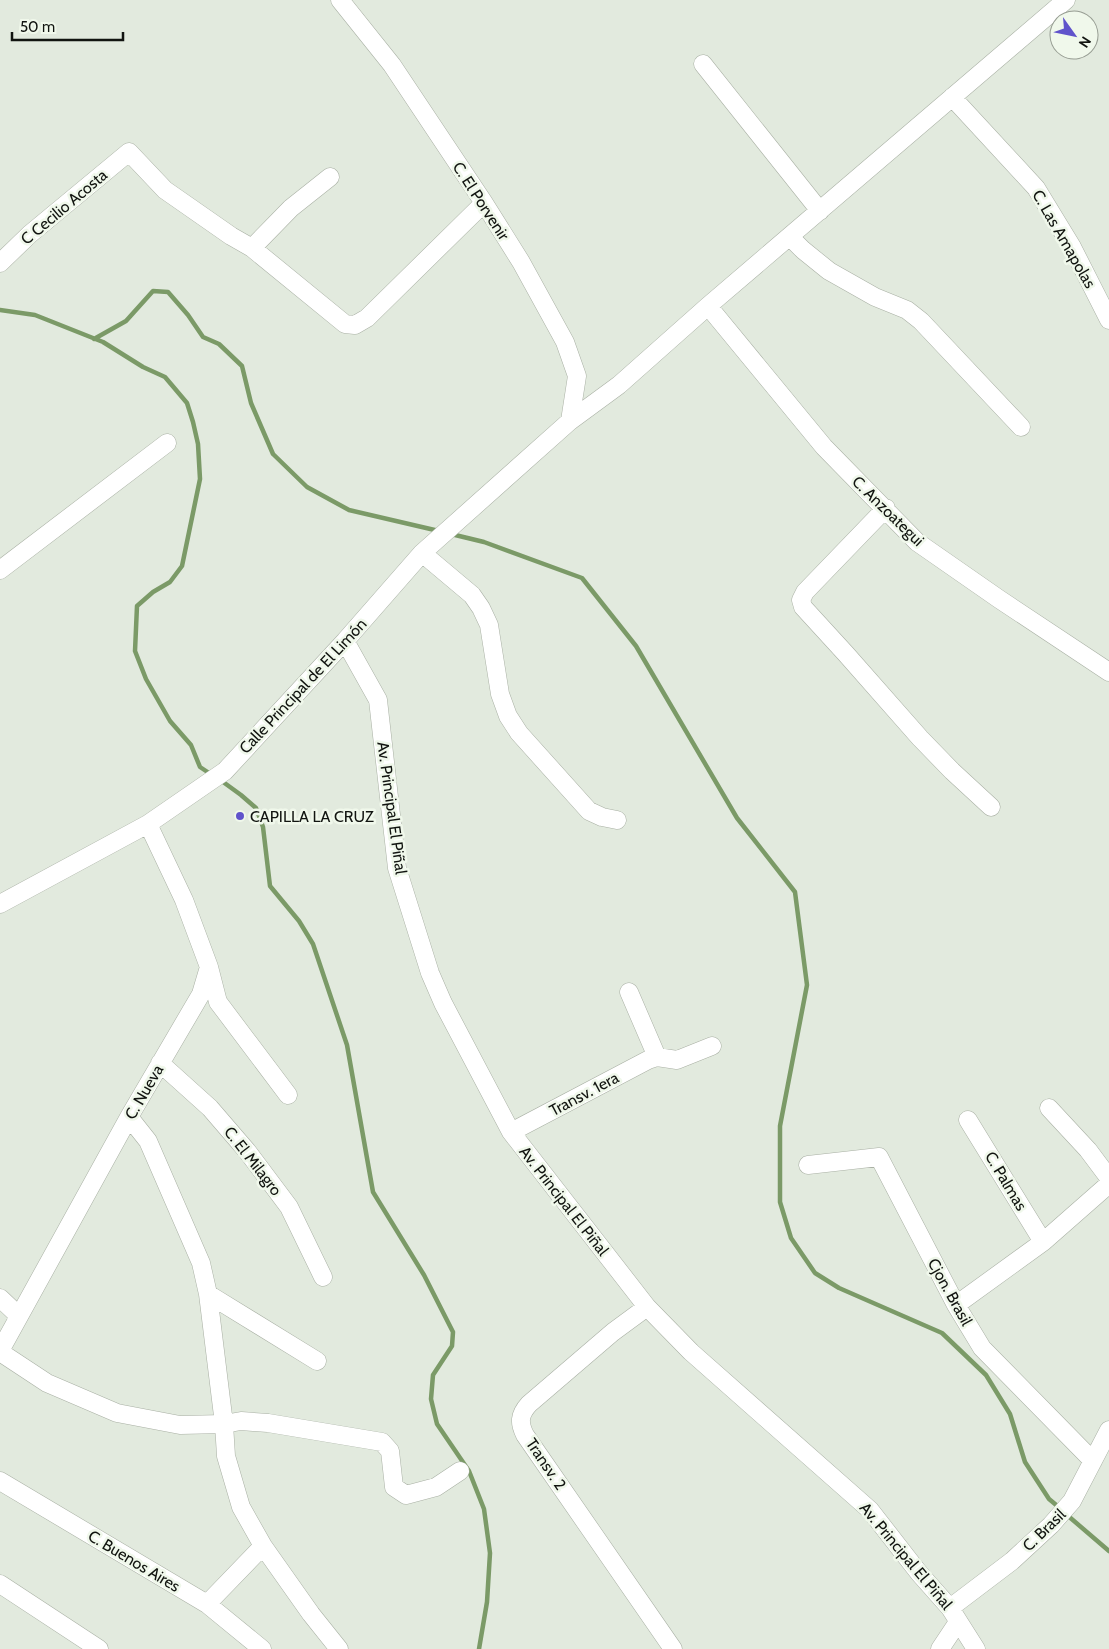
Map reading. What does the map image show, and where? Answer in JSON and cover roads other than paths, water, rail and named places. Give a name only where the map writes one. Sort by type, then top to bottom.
[{"type":"street","name":"C. El Porvenir","points":[[340,0],[392,64],[484,203],[521,262],[565,342],[577,376],[570,421]]},
{"type":"street","name":"Calle Principal de El Limón","points":[[0,904],[148,824],[224,771],[345,641],[422,553],[570,421],[619,384],[1066,0]]},
{"type":"street","points":[[703,64],[820,211]]},
{"type":"street","name":"C. Las Amapolas","points":[[952,97],[1036,188],[1072,247],[1109,320]]},
{"type":"street","name":"C Cecilio Acosta","points":[[0,263],[30,234],[129,152],[165,190],[231,236],[252,248]]},
{"type":"street","points":[[330,177],[291,208],[252,248],[345,324],[355,326],[367,318],[484,203]]},
{"type":"street","points":[[790,236],[803,250],[829,271],[875,297],[907,310],[921,321],[1021,427]]},
{"type":"street","name":"C. Anzoategui","points":[[708,306],[824,447],[886,508],[917,542],[1109,672]]},
{"type":"street","points":[[0,570],[167,444]]},
{"type":"street","points":[[886,508],[804,592],[803,607],[920,738],[991,807]]},
{"type":"street","points":[[422,553],[472,595],[482,608],[489,625],[500,694],[508,716],[519,733],[589,811],[602,817],[617,820]]},
{"type":"street","name":"Av. Principal El Piñal","points":[[345,641],[378,700],[397,868],[430,973],[443,1003],[511,1132],[648,1307],[691,1352],[870,1510],[954,1615],[976,1649]]},
{"type":"street","points":[[148,824],[184,900],[208,966],[218,1002],[288,1095]]},
{"type":"street","name":"C. Nueva","points":[[0,1352],[129,1117],[201,994],[208,966]]},
{"type":"street","points":[[629,992],[657,1057],[677,1060],[712,1046]]},
{"type":"street","name":"Transv. 1era","points":[[511,1132],[657,1057]]},
{"type":"street","name":"C. El Milagro","points":[[160,1063],[210,1108],[247,1151],[288,1208],[323,1277]]},
{"type":"street","points":[[1049,1108],[1088,1150],[1109,1178]]},
{"type":"street","points":[[129,1117],[148,1141],[201,1263],[208,1294],[224,1424],[226,1456],[241,1507],[263,1546],[311,1614],[339,1649]]},
{"type":"street","name":"C. Palmas","points":[[968,1120],[1043,1242]]},
{"type":"street","name":"Cjon. Brasil","points":[[808,1165],[879,1158],[956,1305],[982,1348],[1093,1460]]},
{"type":"street","points":[[956,1305],[1043,1242],[1109,1184]]},
{"type":"street","points":[[208,1294],[317,1361]]},
{"type":"street","points":[[0,1298],[19,1316]]},
{"type":"street","name":"Transv. 2","points":[[648,1307],[614,1332],[529,1404],[522,1413],[520,1425],[673,1649]]},
{"type":"street","points":[[0,1352],[46,1384],[116,1413],[180,1424],[224,1424],[241,1421],[382,1442],[390,1451],[394,1487],[406,1495],[436,1487],[460,1471]]},
{"type":"street","name":"C. Brasil","points":[[940,1649],[954,1615],[1057,1519],[1070,1504],[1109,1430]]},
{"type":"street","name":"C. Buenos Aires","points":[[0,1481],[207,1604],[262,1649]]},
{"type":"street","points":[[207,1604],[263,1546]]},
{"type":"street","points":[[0,1584],[98,1649]]},
{"type":"waterway","points":[[94,339],[126,321],[153,291],[168,292],[188,315],[203,337],[219,344],[242,366],[251,403],[273,454],[307,487],[349,510],[439,531]]},
{"type":"waterway","points":[[0,310],[35,315],[103,342],[143,367],[165,377],[187,403],[198,444],[200,479],[182,566],[170,582],[153,592],[137,606],[135,651],[146,679],[170,721],[191,745],[200,767],[212,775]]},
{"type":"waterway","points":[[451,534],[484,542],[582,578],[636,646],[737,818],[795,892],[807,985],[780,1126],[780,1202],[791,1238],[815,1273],[839,1288],[942,1333],[986,1375],[1010,1414],[1025,1462],[1049,1499],[1061,1509]]},
{"type":"waterway","points":[[219,779],[256,808],[263,827],[270,886],[299,921],[313,944],[347,1045],[373,1192],[424,1275],[453,1332],[452,1346],[433,1375],[431,1399],[437,1424],[469,1471],[484,1509],[490,1553],[487,1602],[479,1649]]},
{"type":"waterway","points":[[1067,1515],[1109,1551]]},
{"type":"place","name":"CAPILLA LA CRUZ","points":[[240,816]]}]
